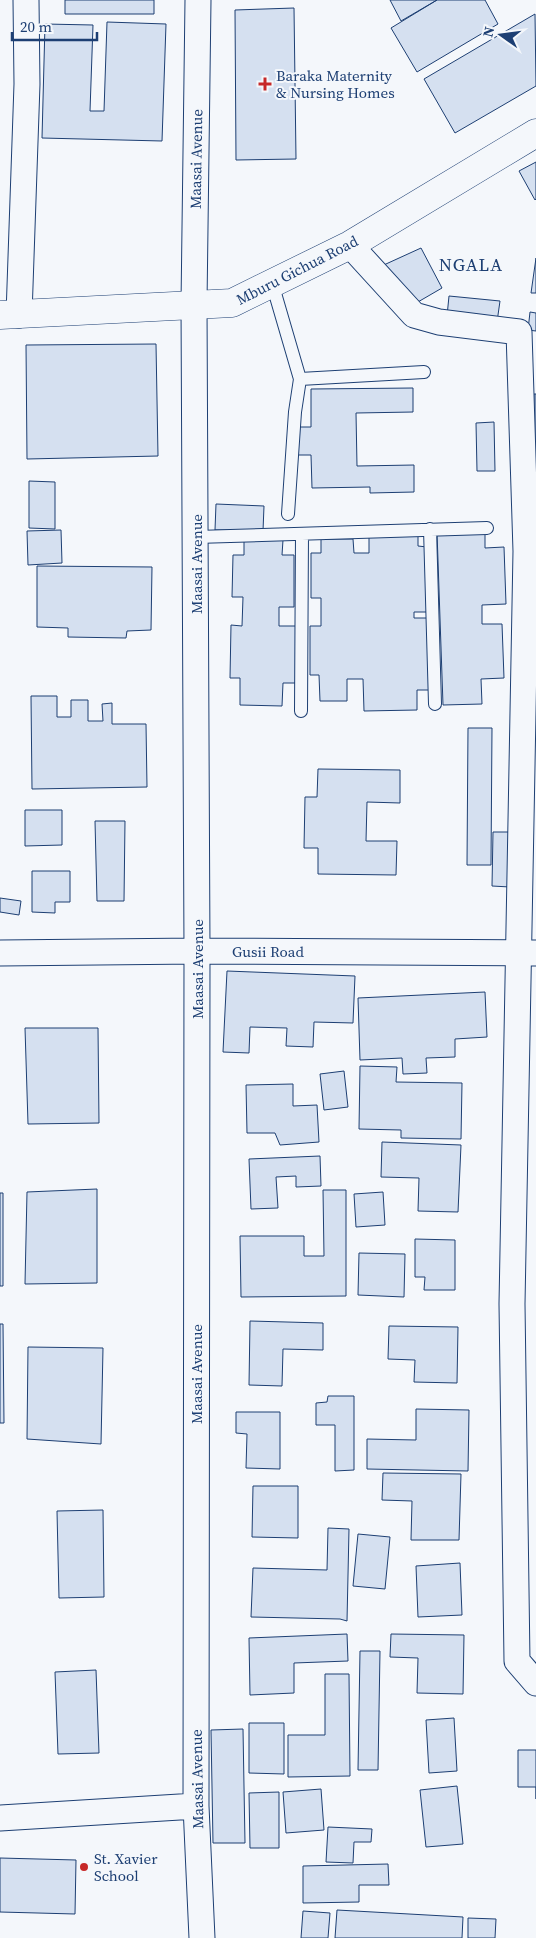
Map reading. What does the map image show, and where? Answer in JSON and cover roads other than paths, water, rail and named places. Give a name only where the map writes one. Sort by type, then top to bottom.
[{"type":"street","points":[[9,315],[27,84],[26,0]]},
{"type":"street","name":"Maasai Avenue","points":[[198,0],[194,304],[197,950],[196,1806],[202,1938]]},
{"type":"street","name":"Mburu Gichua Road","points":[[9,315],[232,303],[350,245],[536,133]]},
{"type":"street","points":[[350,245],[414,315],[439,322],[527,333],[527,953],[512,1304],[517,1661],[536,1683]]},
{"type":"street","name":"Gusii Road","points":[[0,953],[197,950],[527,953]]},
{"type":"street","points":[[0,1818],[196,1806]]},
{"type":"lane","points":[[272,283],[300,380],[295,412],[288,514]]},
{"type":"lane","points":[[300,380],[424,372]]},
{"type":"lane","points":[[196,538],[487,528]]},
{"type":"lane","points":[[430,529],[435,704]]},
{"type":"lane","points":[[301,710],[302,534]]},
{"type":"place","name":"Baraka Maternity & Nursing Homes","points":[[265,84]]},
{"type":"place","name":"St. Xavier School","points":[[84,1867]]},
{"type":"district","name":"NGALA","points":[[471,264]]}]
